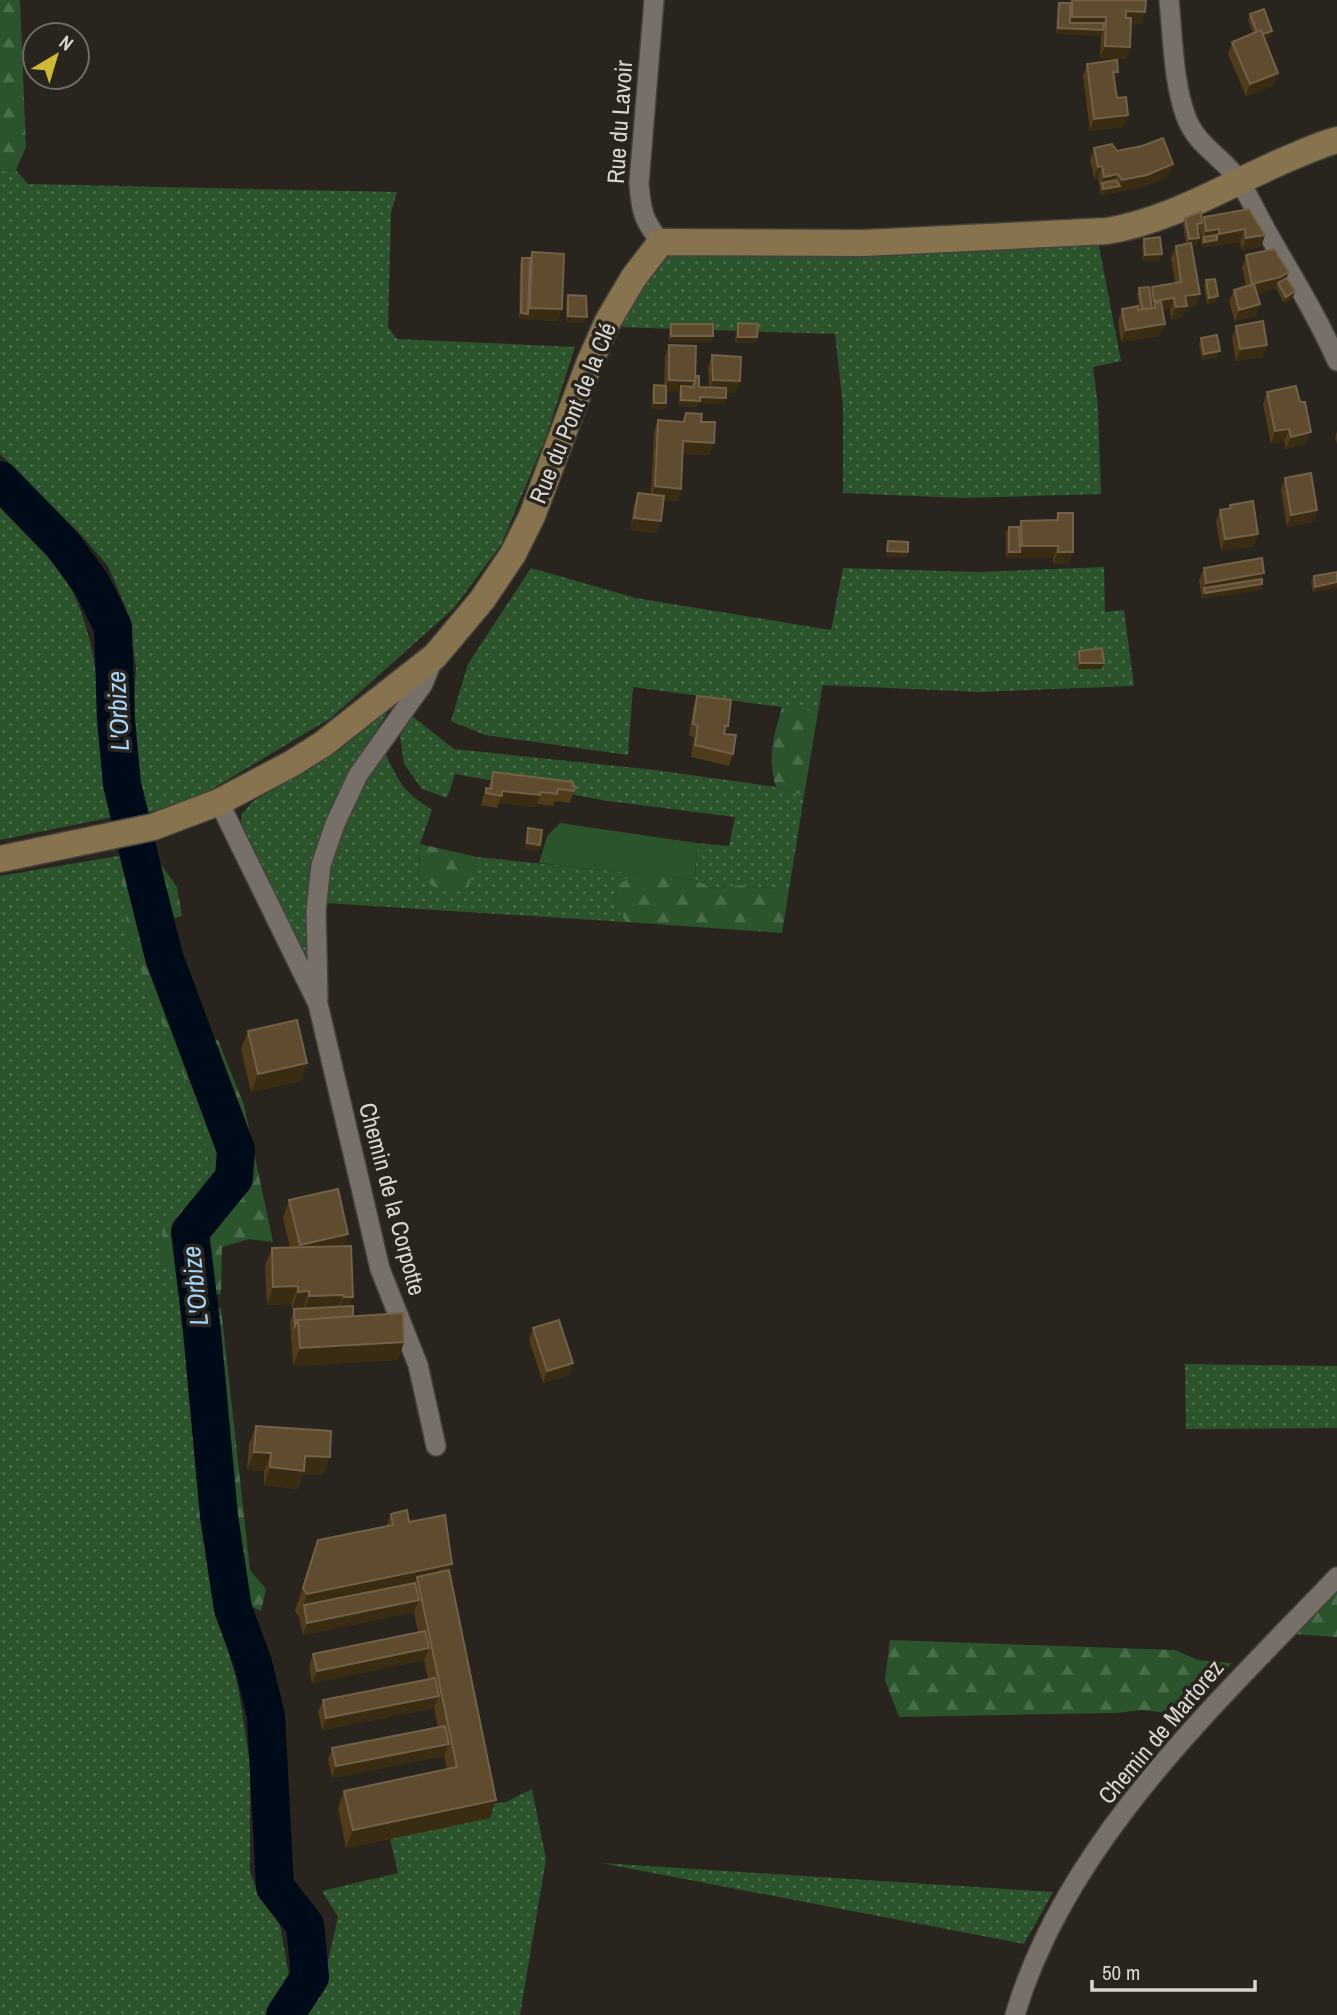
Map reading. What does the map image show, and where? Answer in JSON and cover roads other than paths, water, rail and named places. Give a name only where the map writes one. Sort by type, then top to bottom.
[{"type":"street","name":"Rue du Lavoir","points":[[653,0],[639,183],[641,210],[648,228],[661,242]]},
{"type":"street","points":[[1169,0],[1179,87],[1186,116],[1195,136],[1207,150],[1223,161],[1239,181],[1317,318],[1337,361]]},
{"type":"street","points":[[661,242],[864,243],[1107,231],[1137,226],[1201,200],[1321,144],[1337,140]]},
{"type":"street","name":"Rue du Pont de la Clé","points":[[0,859],[142,828],[219,802],[323,744],[435,656],[482,600],[513,554],[532,516],[589,363],[608,321],[634,277],[661,242]]},
{"type":"street","name":"Chemin de la Corpotte","points":[[435,656],[423,684],[358,775],[335,824],[321,865],[316,911],[318,1004],[380,1269],[418,1365],[436,1446]]},
{"type":"street","name":"Chemin de la Corpotte","points":[[219,802],[318,1004]]},
{"type":"street","name":"Chemin de Martorez","points":[[1015,2015],[1042,1944],[1070,1892],[1145,1783],[1244,1673],[1337,1577]]},
{"type":"waterway","name":"L'Orbize","points":[[0,480],[63,545],[91,583],[113,627],[116,720],[122,784],[164,957],[236,1150],[234,1178],[190,1232],[219,1516],[233,1609],[253,1663],[266,1716],[275,1887],[305,1925],[310,1977],[285,2015]]}]
